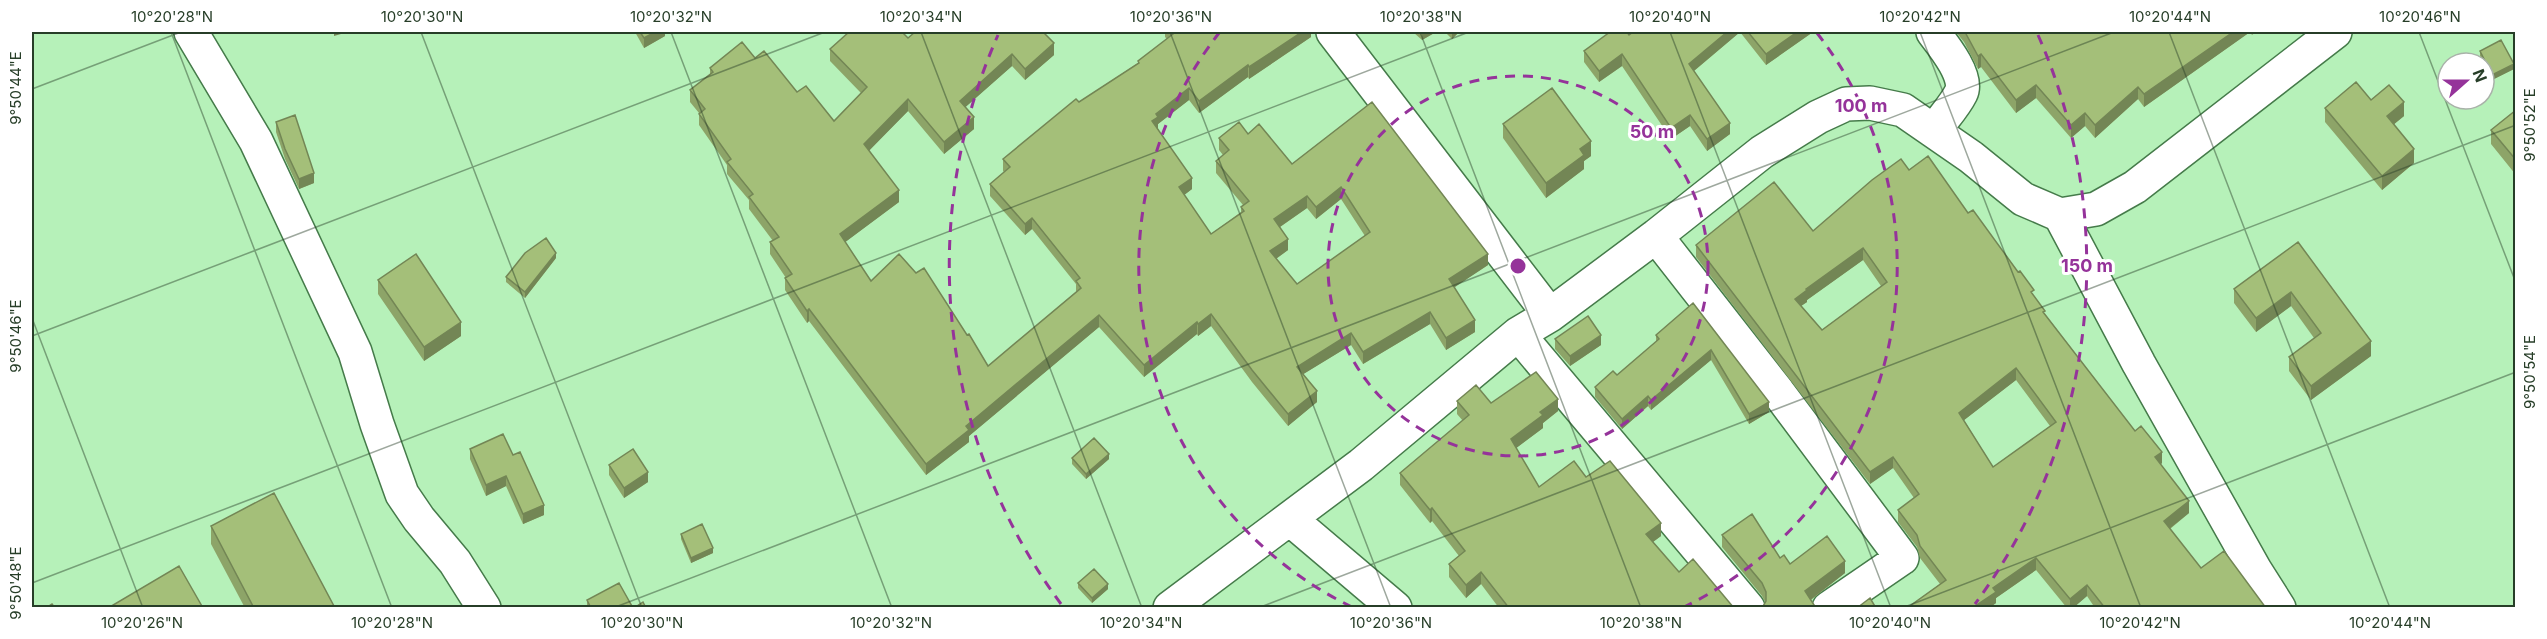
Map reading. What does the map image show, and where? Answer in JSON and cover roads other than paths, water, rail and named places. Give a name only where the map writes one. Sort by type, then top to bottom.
[{"type":"street","points":[[191,32],[256,141],[355,352],[402,494],[419,519],[455,562],[484,608]]},
{"type":"street","points":[[1333,32],[1550,315]]},
{"type":"street","points":[[1933,32],[1949,54],[1962,79],[1962,91],[1934,131]]},
{"type":"street","points":[[1170,608],[1361,465],[1518,334],[1550,315],[1656,236],[1762,152],[1818,117],[1846,104],[1870,103],[1903,110],[1971,157],[2023,200],[2060,215],[2096,209],[2135,187],[2335,32]]},
{"type":"street","points":[[2060,215],[2139,364],[2278,608]]},
{"type":"street","points":[[1656,236],[1778,392],[1902,558],[1829,608]]},
{"type":"street","points":[[1518,334],[1748,608]]},
{"type":"street","points":[[1290,519],[1395,608]]}]
